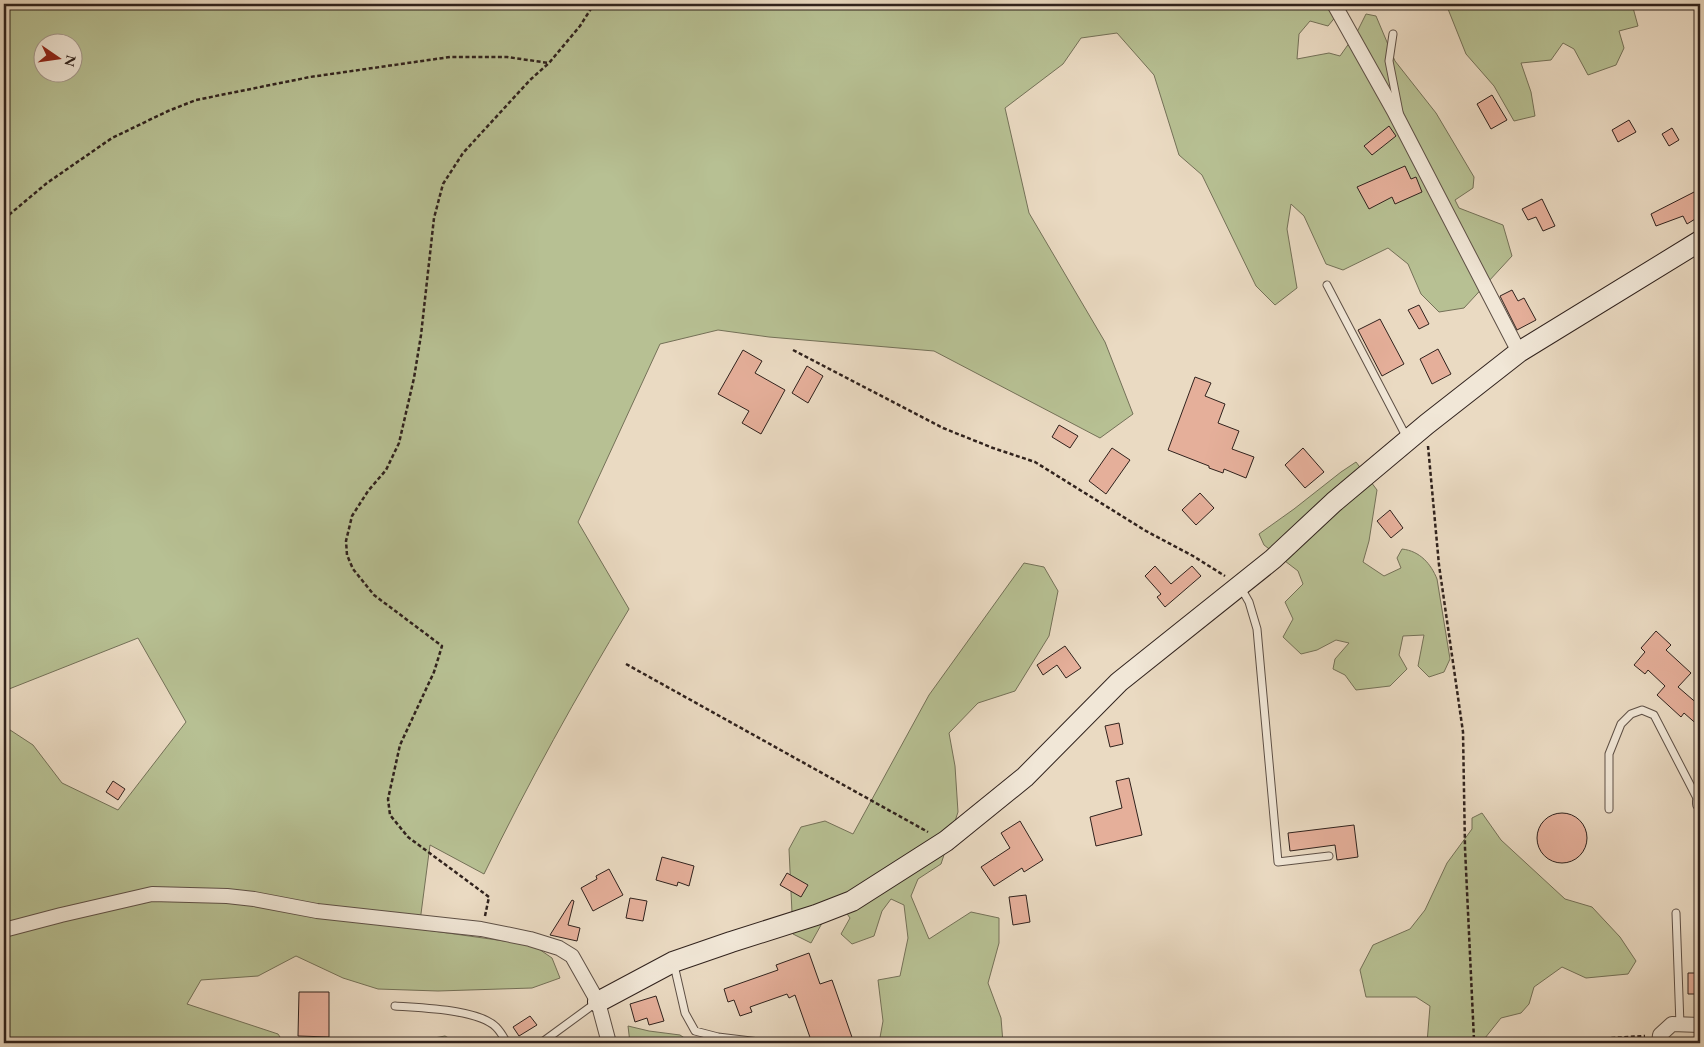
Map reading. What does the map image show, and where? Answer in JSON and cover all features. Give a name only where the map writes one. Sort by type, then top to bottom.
[{"type":"street","points":[[1334,4],[1403,130],[1519,352]]},
{"type":"street","points":[[598,1002],[673,962],[816,915],[852,901],[946,841],[1025,777],[1119,682],[1273,559],[1334,502],[1426,424],[1519,352],[1700,241]]},
{"type":"street","points":[[4,930],[152,894],[227,896],[317,911],[481,929],[530,939],[559,948],[572,956],[598,1002],[609,1043]]},
{"type":"street","points":[[1659,1039],[1672,1024],[1700,1025]]},
{"type":"lane","points":[[1393,34],[1389,61],[1403,130]]},
{"type":"lane","points":[[1327,285],[1408,440]]},
{"type":"lane","points":[[1240,586],[1249,602],[1256,629],[1278,862],[1329,856]]},
{"type":"lane","points":[[1609,809],[1609,754],[1621,724],[1631,714],[1642,710],[1654,715],[1700,802]]},
{"type":"lane","points":[[1676,913],[1680,1025]]},
{"type":"lane","points":[[673,962],[685,1013],[695,1031],[718,1037],[767,1043]]},
{"type":"lane","points":[[541,1043],[598,1002]]},
{"type":"lane","points":[[395,1006],[452,1011],[478,1017],[496,1026],[507,1043]]},
{"type":"path","points":[[481,929],[490,897],[408,836],[390,815],[388,799],[400,745],[434,672],[442,646],[374,595],[353,569],[347,555],[346,541],[352,516],[368,490],[386,470],[399,443],[414,378],[421,335],[434,218],[443,184],[463,153],[530,80],[549,63],[580,26],[594,4]]},
{"type":"path","points":[[4,219],[47,182],[112,138],[168,111],[196,100],[310,77],[450,58],[507,57],[549,63]]},
{"type":"path","points":[[793,350],[943,428],[1035,462],[1146,531],[1193,556],[1240,586]]},
{"type":"path","points":[[1426,424],[1439,565],[1463,732],[1465,848],[1474,1040],[1477,1043]]},
{"type":"path","points":[[626,664],[946,841]]},
{"type":"path","points":[[1527,1043],[1659,1039]]},
{"type":"green space","points":[[4,4],[1346,4],[1328,26],[1310,21],[1299,34],[1297,59],[1329,53],[1340,56],[1357,32],[1366,14],[1376,16],[1395,61],[1436,113],[1474,177],[1473,188],[1455,200],[1459,208],[1503,225],[1512,256],[1464,308],[1439,312],[1421,294],[1408,264],[1388,248],[1343,270],[1326,264],[1304,216],[1291,204],[1287,229],[1297,288],[1275,305],[1256,286],[1202,175],[1179,155],[1154,75],[1117,33],[1081,38],[1063,64],[1005,108],[1029,213],[1105,342],[1133,414],[1100,438],[934,351],[769,337],[718,330],[660,344],[578,522],[629,609],[554,740],[484,874],[430,845],[419,929],[533,945],[552,958],[560,978],[532,988],[438,991],[378,989],[343,978],[296,956],[258,976],[201,980],[187,1004],[278,1034],[284,1043],[4,1043],[4,726],[33,745],[62,783],[118,810],[186,722],[138,638],[4,691]]},
{"type":"green space","points":[[1446,4],[1575,4],[1580,8],[1590,4],[1632,4],[1638,26],[1619,31],[1624,48],[1616,65],[1588,75],[1574,49],[1563,43],[1551,60],[1521,63],[1531,92],[1535,116],[1514,121],[1494,86],[1466,54]]},
{"type":"green space","points":[[1356,462],[1377,490],[1369,541],[1363,562],[1384,576],[1401,568],[1397,558],[1402,549],[1414,552],[1428,563],[1437,579],[1450,659],[1444,672],[1429,677],[1418,666],[1424,635],[1403,636],[1399,655],[1407,669],[1390,686],[1356,690],[1345,675],[1333,669],[1335,659],[1349,643],[1336,640],[1317,650],[1301,654],[1283,637],[1293,619],[1285,602],[1303,584],[1298,571],[1264,545],[1259,534]]},
{"type":"green space","points":[[1024,563],[1044,567],[1058,591],[1049,636],[1015,691],[978,703],[949,733],[955,766],[958,812],[941,864],[918,879],[911,896],[929,939],[971,912],[999,918],[999,943],[988,983],[1001,1018],[1003,1043],[879,1043],[883,1021],[878,980],[900,976],[908,938],[904,905],[891,899],[882,911],[874,936],[852,944],[841,934],[850,918],[836,898],[811,943],[793,934],[789,849],[801,827],[825,821],[853,834],[929,695]]},
{"type":"green space","points":[[1482,813],[1501,840],[1565,899],[1592,907],[1620,937],[1636,961],[1628,974],[1586,978],[1562,967],[1534,987],[1529,1004],[1521,1013],[1501,1018],[1481,1043],[1427,1043],[1430,1006],[1416,997],[1366,997],[1360,970],[1373,945],[1410,929],[1425,910],[1447,863],[1472,829],[1472,818]]},
{"type":"green space","points":[[628,1026],[680,1035],[692,1043],[630,1043]]},
{"type":"green space","points":[[445,1036],[458,1043],[407,1043]]},
{"type":"building","points":[[1492,95],[1507,120],[1491,129],[1477,104]]},
{"type":"building","points":[[1629,120],[1636,132],[1618,142],[1612,130]]},
{"type":"building","points":[[1389,126],[1396,136],[1372,155],[1364,146]]},
{"type":"building","points":[[1672,128],[1679,140],[1669,146],[1662,134]]},
{"type":"building","points":[[1405,166],[1411,179],[1416,177],[1422,192],[1395,204],[1392,197],[1369,209],[1357,187]]},
{"type":"building","points":[[1700,189],[1700,216],[1687,224],[1683,216],[1656,226],[1651,214]]},
{"type":"building","points":[[1542,199],[1555,226],[1543,231],[1536,217],[1528,220],[1522,209]]},
{"type":"building","points":[[1512,290],[1518,301],[1524,298],[1536,320],[1517,330],[1500,296]]},
{"type":"building","points":[[1419,305],[1429,324],[1419,329],[1408,310]]},
{"type":"building","points":[[1380,319],[1404,364],[1382,376],[1358,330]]},
{"type":"building","points":[[1438,349],[1451,374],[1432,384],[1420,359]]},
{"type":"building","points":[[743,350],[762,361],[755,373],[785,390],[761,434],[742,423],[749,411],[718,394]]},
{"type":"building","points":[[807,366],[823,376],[808,403],[792,393]]},
{"type":"building","points":[[1195,377],[1211,383],[1205,396],[1225,404],[1218,423],[1239,431],[1232,449],[1254,457],[1246,478],[1224,469],[1223,473],[1209,468],[1209,466],[1168,450]]},
{"type":"building","points":[[1059,425],[1078,436],[1070,448],[1052,437]]},
{"type":"building","points":[[1112,448],[1130,460],[1106,494],[1089,481]]},
{"type":"building","points":[[1303,448],[1324,472],[1305,488],[1285,465]]},
{"type":"building","points":[[1200,493],[1214,508],[1196,525],[1182,510]]},
{"type":"building","points":[[1390,510],[1403,528],[1391,538],[1377,521]]},
{"type":"building","points":[[1155,566],[1171,584],[1192,566],[1201,576],[1165,607],[1157,597],[1161,594],[1145,576]]},
{"type":"building","points":[[1656,631],[1671,645],[1666,650],[1691,673],[1678,687],[1700,706],[1700,727],[1684,713],[1681,717],[1657,695],[1665,686],[1648,670],[1645,674],[1634,665],[1645,652],[1641,648]]},
{"type":"building","points":[[1065,646],[1081,668],[1066,678],[1057,665],[1043,675],[1037,665]]},
{"type":"building","points":[[1119,723],[1123,744],[1110,747],[1105,726]]},
{"type":"building","points":[[1129,778],[1142,835],[1096,846],[1090,817],[1122,808],[1116,781]]},
{"type":"building","points":[[113,781],[125,789],[118,800],[106,792]]},
{"type":"building","points":[[1557,813],[1567,813],[1580,820],[1587,833],[1587,843],[1580,856],[1567,863],[1557,863],[1548,859],[1541,852],[1537,843],[1537,833],[1541,824],[1548,817]]},
{"type":"building","points":[[1020,821],[1043,860],[1024,872],[1022,868],[994,886],[981,867],[1010,848],[1001,833]]},
{"type":"building","points":[[1354,825],[1358,857],[1337,860],[1335,845],[1290,851],[1288,833]]},
{"type":"building","points":[[662,857],[694,866],[689,886],[678,882],[677,886],[656,880]]},
{"type":"building","points":[[609,869],[623,895],[593,911],[581,888],[597,879],[596,876]]},
{"type":"building","points":[[787,873],[808,885],[801,897],[780,885]]},
{"type":"building","points":[[1026,895],[1030,922],[1013,925],[1009,897]]},
{"type":"building","points":[[630,898],[647,901],[643,921],[626,918]]},
{"type":"building","points":[[572,900],[574,901],[568,925],[580,928],[577,941],[550,935]]},
{"type":"building","points":[[809,953],[820,984],[832,980],[854,1043],[812,1043],[795,995],[789,998],[787,994],[750,1007],[752,1012],[740,1016],[734,1000],[728,1002],[724,989],[778,970],[776,965]]},
{"type":"building","points":[[1688,973],[1700,973],[1700,994],[1688,994]]},
{"type":"building","points":[[299,992],[329,992],[329,1037],[298,1036]]},
{"type":"building","points":[[656,996],[664,1021],[649,1025],[647,1018],[635,1022],[630,1004]]},
{"type":"building","points":[[530,1016],[537,1025],[519,1036],[513,1027]]}]
